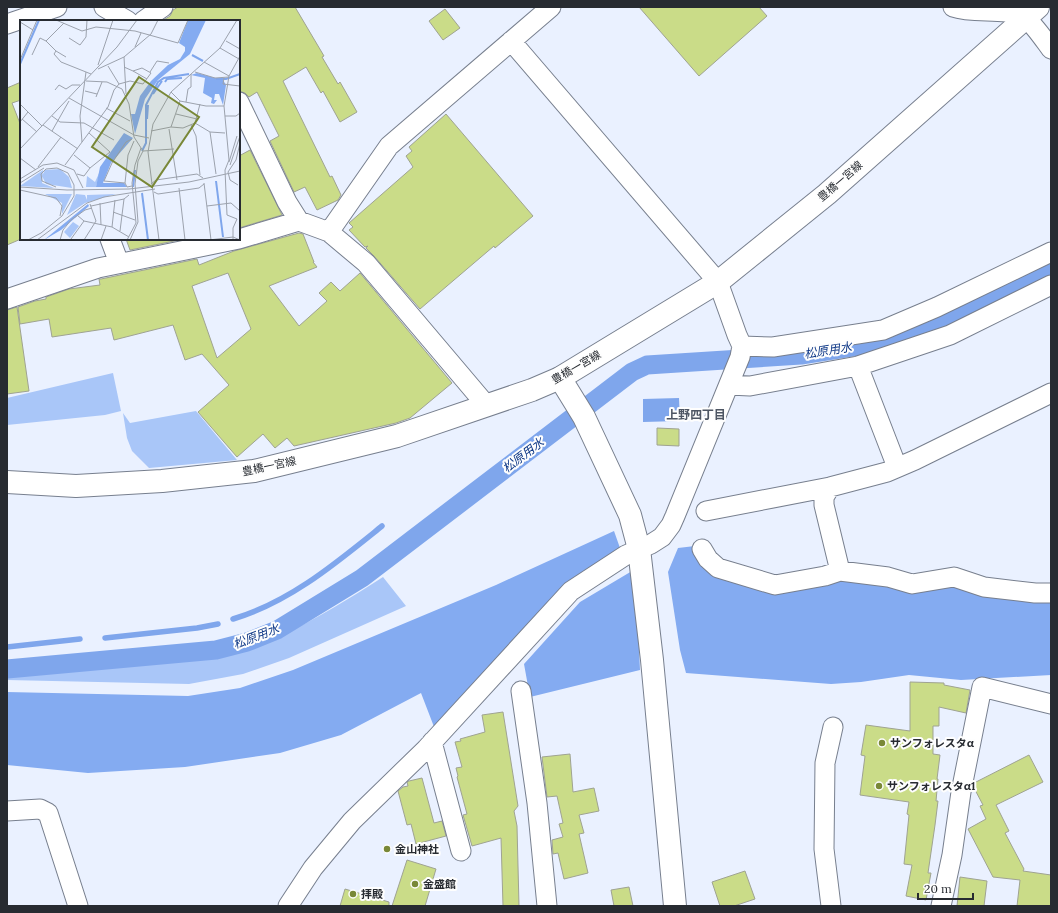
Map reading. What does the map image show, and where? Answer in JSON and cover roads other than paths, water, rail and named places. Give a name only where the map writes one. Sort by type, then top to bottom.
[{"type":"main road","name":"豊橋一宮線","points":[[7,482],[76,486],[162,481],[254,471],[397,436],[532,390],[560,378],[718,282],[826,194],[1032,13]]},
{"type":"main road","points":[[560,378],[578,409],[630,515],[639,549],[652,660],[675,906]]},
{"type":"street","points":[[34,18],[57,7]]},
{"type":"street","points":[[104,7],[126,20]]},
{"type":"street","points":[[144,20],[163,7]]},
{"type":"street","points":[[329,232],[389,146],[550,7]]},
{"type":"street","points":[[953,7],[970,11],[1032,13],[1051,49]]},
{"type":"street","points":[[7,24],[20,21]]},
{"type":"street","points":[[511,41],[718,282],[737,335],[736,366],[750,386],[858,366],[950,335],[1051,285]]},
{"type":"street","points":[[240,104],[287,202],[299,221]]},
{"type":"street","points":[[240,239],[299,221],[329,232],[366,263],[487,406]]},
{"type":"street","points":[[110,240],[119,263]]},
{"type":"street","points":[[7,299],[98,268],[234,240]]},
{"type":"street","points":[[288,906],[312,868],[352,821],[432,742],[571,591],[626,555],[651,544],[662,537],[671,525],[736,366],[752,347],[773,347],[883,330],[937,307],[1051,252]]},
{"type":"street","points":[[858,366],[897,467]]},
{"type":"street","points":[[706,511],[830,487],[887,472],[915,460],[1051,393]]},
{"type":"street","points":[[830,487],[824,497],[824,505],[840,571]]},
{"type":"street","points":[[702,550],[708,559],[718,568],[775,585],[824,576],[840,571],[888,577],[912,584],[954,577],[984,587],[1035,593],[1051,593]]},
{"type":"street","points":[[941,906],[952,855],[961,792],[982,687],[1051,704]]},
{"type":"street","points":[[521,692],[537,803],[547,906]]},
{"type":"street","points":[[831,906],[824,849],[825,764],[833,727]]},
{"type":"street","points":[[432,742],[460,851]]},
{"type":"street","points":[[7,811],[40,809],[48,813],[78,906]]},
{"type":"waterway","name":"松原用水","points":[[7,669],[216,650],[247,642],[277,630],[362,578],[632,372],[647,365],[801,355],[877,343],[916,331],[1051,267]]},
{"type":"waterway","points":[[233,619],[254,612],[293,592],[330,567],[382,526]]},
{"type":"waterway","points":[[105,638],[197,628],[218,624]]},
{"type":"waterway","points":[[7,647],[80,639]]},
{"type":"place","name":"サンフォレスタα","points":[[882,743]]},
{"type":"place","name":"サンフォレスタα1","points":[[879,786]]},
{"type":"place","name":"金山神社","points":[[387,849]]},
{"type":"place","name":"金盛館","points":[[415,884]]},
{"type":"place","name":"拝殿","points":[[353,894]]},
{"type":"district","name":"上野四丁目","points":[[696,414]]}]
